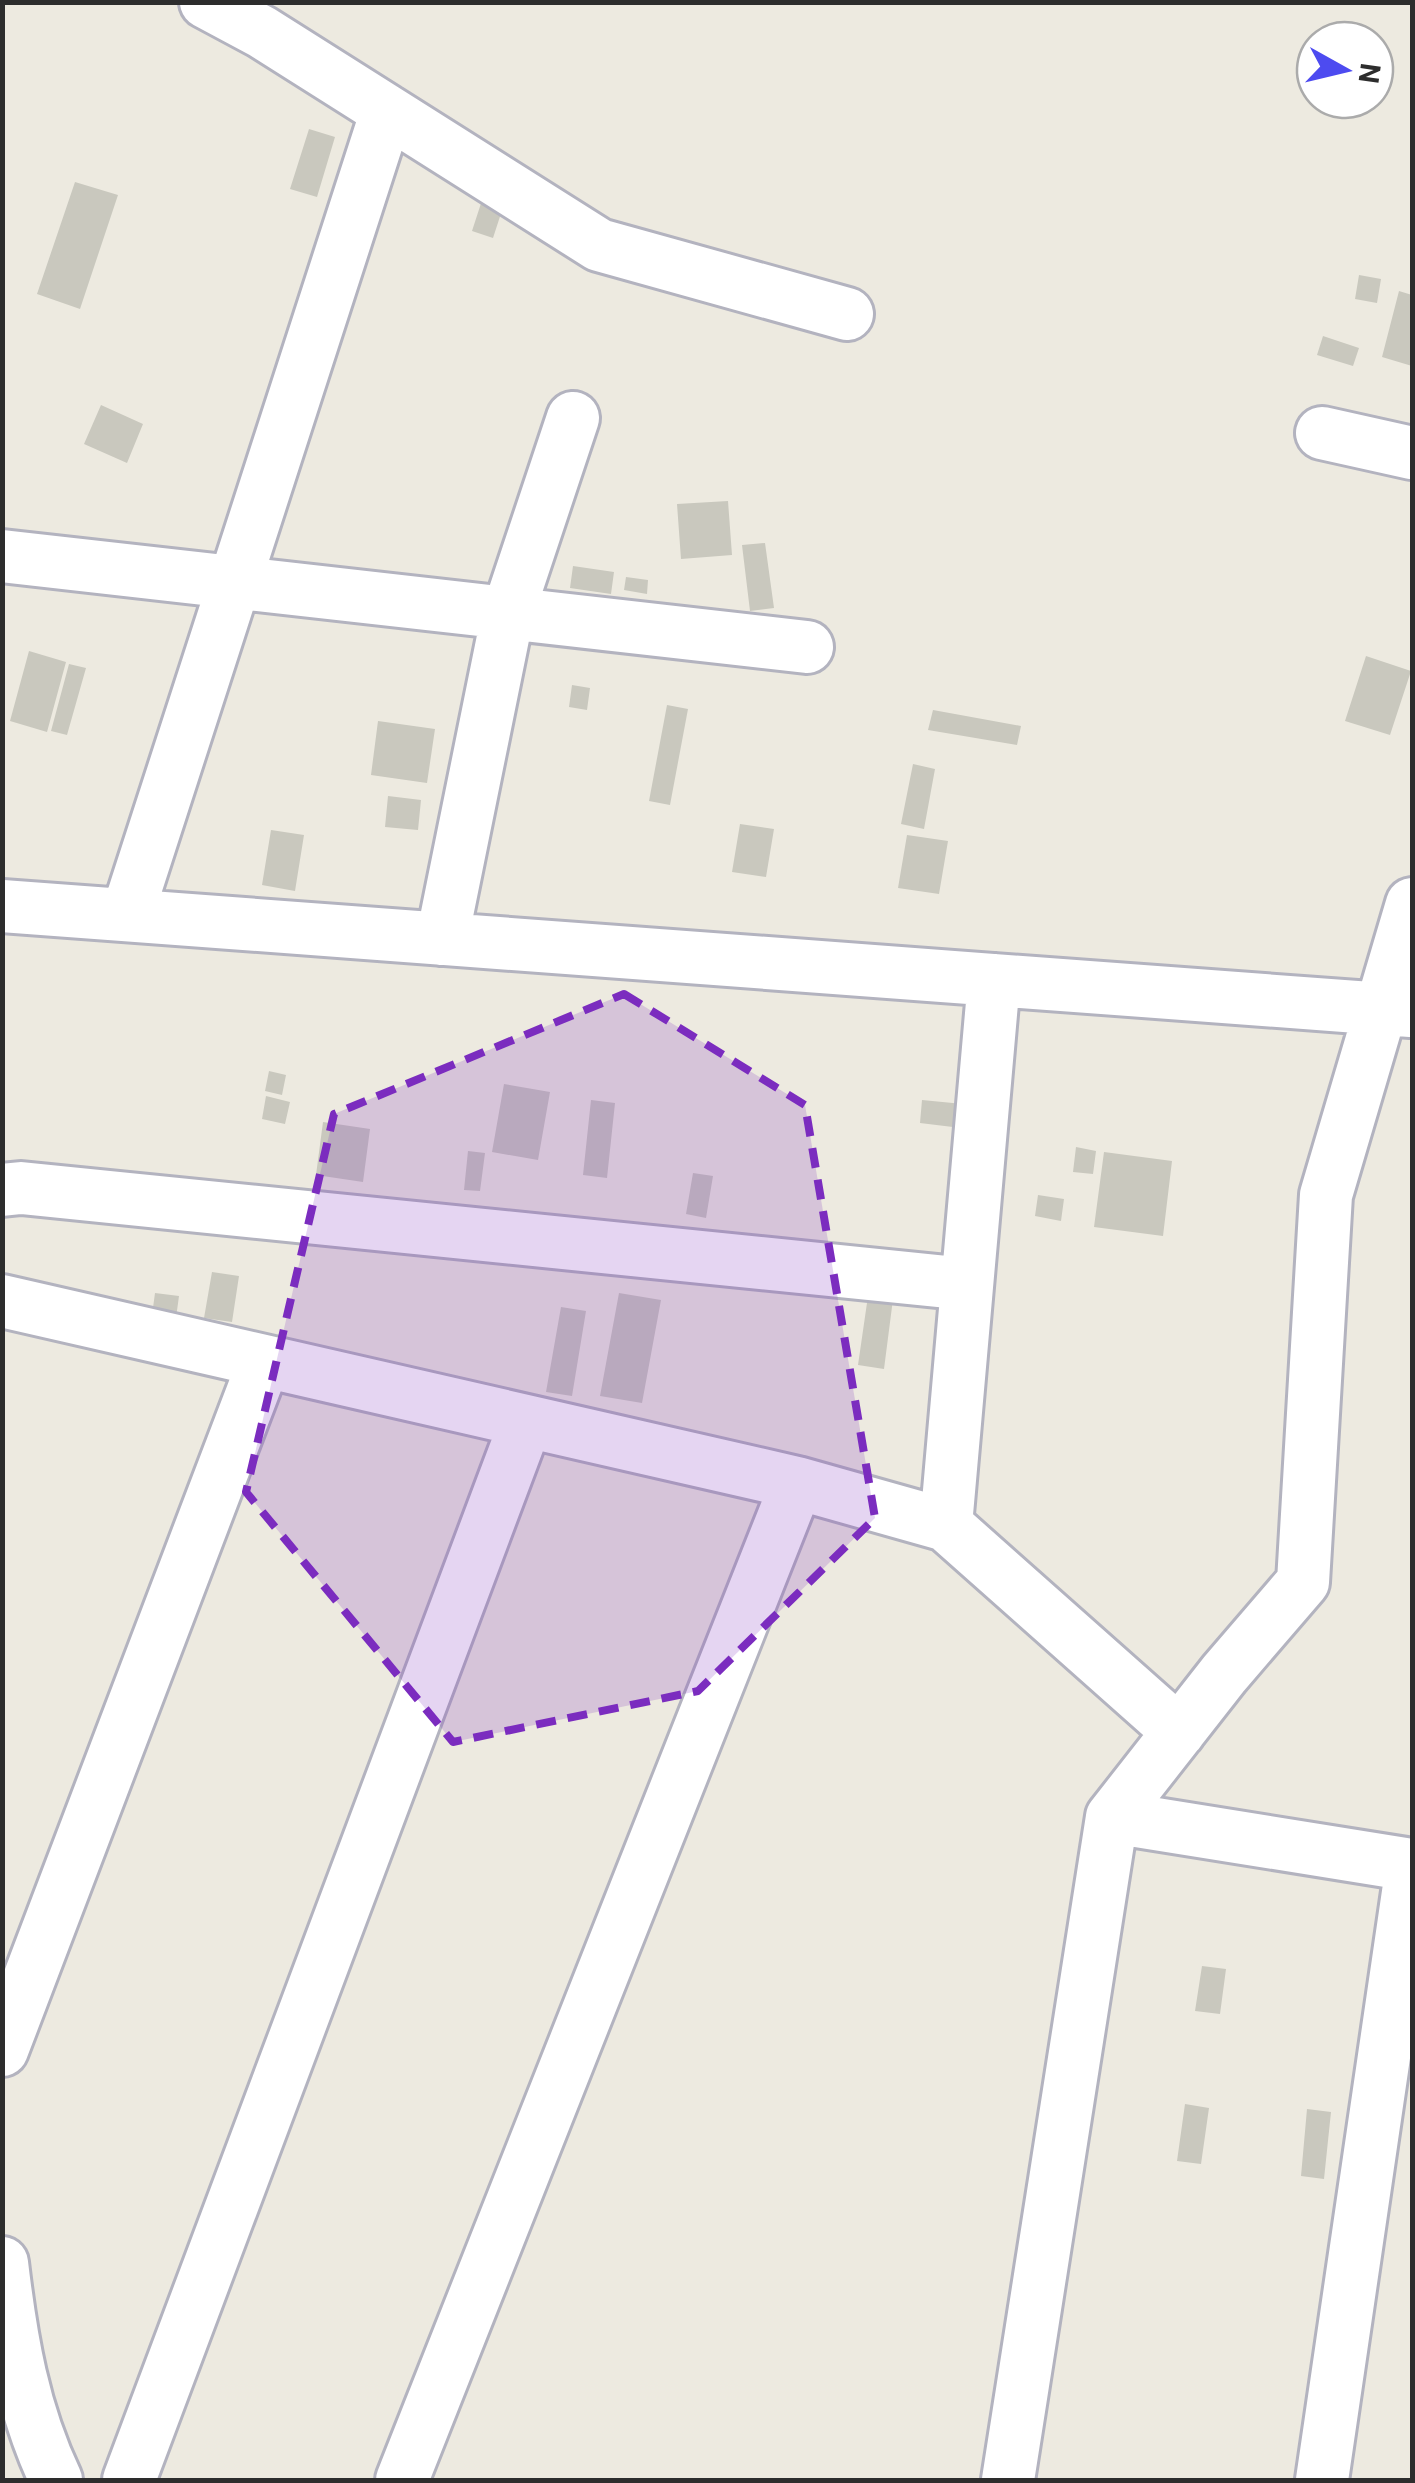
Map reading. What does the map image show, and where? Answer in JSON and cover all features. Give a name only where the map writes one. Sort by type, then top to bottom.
[{"type":"street","points":[[206,2],[262,32],[599,245],[847,314]]},
{"type":"street","points":[[127,915],[387,111]]},
{"type":"street","points":[[442,939],[508,613],[573,418]]},
{"type":"street","points":[[1322,432],[1412,453]]},
{"type":"street","points":[[2,556],[806,647]]},
{"type":"street","points":[[1008,2480],[1112,1817],[1302,1582],[1326,1195],[1396,1010],[1412,904]]},
{"type":"street","points":[[2,906],[1396,1010]]},
{"type":"street","points":[[946,1525],[994,980]]},
{"type":"street","points":[[2,1190],[21,1188],[967,1284]]},
{"type":"street","points":[[2,1301],[797,1483],[946,1525],[1178,1732]]},
{"type":"street","points":[[2,2050],[264,1362]]},
{"type":"street","points":[[130,2480],[526,1422]]},
{"type":"street","points":[[402,2480],[797,1483]]},
{"type":"street","points":[[1112,1817],[1412,1865],[1322,2480]]},
{"type":"street","points":[[2,2264],[12,2346],[36,2438],[56,2480]]},
{"type":"highlighted area","points":[[624,994],[805,1105],[875,1518],[698,1691],[453,1742],[246,1492],[334,1114]]},
{"type":"building","points":[[309,129],[335,137],[317,197],[290,189]]},
{"type":"building","points":[[75,182],[118,195],[80,309],[37,294]]},
{"type":"building","points":[[485,191],[506,198],[493,238],[472,231]]},
{"type":"building","points":[[1359,275],[1381,279],[1377,303],[1355,299]]},
{"type":"building","points":[[1399,291],[1412,295],[1412,366],[1382,357]]},
{"type":"building","points":[[1323,336],[1359,348],[1353,366],[1317,355]]},
{"type":"building","points":[[101,405],[143,424],[127,463],[84,444]]},
{"type":"building","points":[[728,501],[732,555],[681,559],[677,504]]},
{"type":"building","points":[[765,543],[774,608],[750,611],[742,545]]},
{"type":"building","points":[[573,566],[614,572],[611,594],[570,588]]},
{"type":"building","points":[[626,577],[648,580],[647,594],[624,590]]},
{"type":"building","points":[[29,651],[66,662],[47,732],[10,721]]},
{"type":"building","points":[[1366,656],[1411,671],[1390,735],[1345,721]]},
{"type":"building","points":[[69,664],[86,668],[67,735],[51,731]]},
{"type":"building","points":[[572,685],[590,688],[587,710],[569,707]]},
{"type":"building","points":[[667,705],[688,709],[670,805],[649,801]]},
{"type":"building","points":[[933,710],[1021,726],[1017,745],[928,730]]},
{"type":"building","points":[[378,721],[435,729],[427,783],[371,775]]},
{"type":"building","points":[[913,764],[935,769],[924,829],[901,824]]},
{"type":"building","points":[[388,796],[421,800],[418,830],[385,827]]},
{"type":"building","points":[[740,824],[774,829],[766,877],[732,872]]},
{"type":"building","points":[[271,830],[304,835],[295,891],[262,885]]},
{"type":"building","points":[[907,835],[948,841],[939,894],[898,888]]},
{"type":"building","points":[[269,1071],[286,1075],[282,1095],[265,1091]]},
{"type":"building","points":[[504,1084],[550,1092],[538,1160],[492,1152]]},
{"type":"building","points":[[266,1096],[290,1102],[285,1124],[262,1119]]},
{"type":"building","points":[[591,1100],[615,1103],[607,1178],[583,1175]]},
{"type":"building","points":[[922,1100],[963,1104],[961,1128],[920,1123]]},
{"type":"building","points":[[323,1122],[370,1129],[363,1182],[316,1175]]},
{"type":"building","points":[[1076,1147],[1096,1151],[1093,1174],[1073,1172]]},
{"type":"building","points":[[468,1151],[485,1153],[480,1191],[464,1190]]},
{"type":"building","points":[[1104,1152],[1172,1161],[1163,1236],[1094,1227]]},
{"type":"building","points":[[693,1173],[713,1176],[706,1218],[686,1214]]},
{"type":"building","points":[[1038,1195],[1064,1199],[1061,1221],[1035,1216]]},
{"type":"building","points":[[212,1272],[239,1276],[232,1322],[204,1318]]},
{"type":"building","points":[[155,1293],[179,1296],[176,1318],[152,1315]]},
{"type":"building","points":[[619,1293],[661,1300],[642,1403],[600,1396]]},
{"type":"building","points":[[868,1296],[893,1299],[884,1369],[858,1365]]},
{"type":"building","points":[[561,1307],[586,1311],[572,1396],[546,1392]]},
{"type":"building","points":[[1202,1966],[1226,1969],[1220,2014],[1195,2011]]},
{"type":"building","points":[[1185,2104],[1209,2108],[1201,2164],[1177,2161]]},
{"type":"building","points":[[1307,2109],[1331,2112],[1324,2179],[1301,2176]]}]
